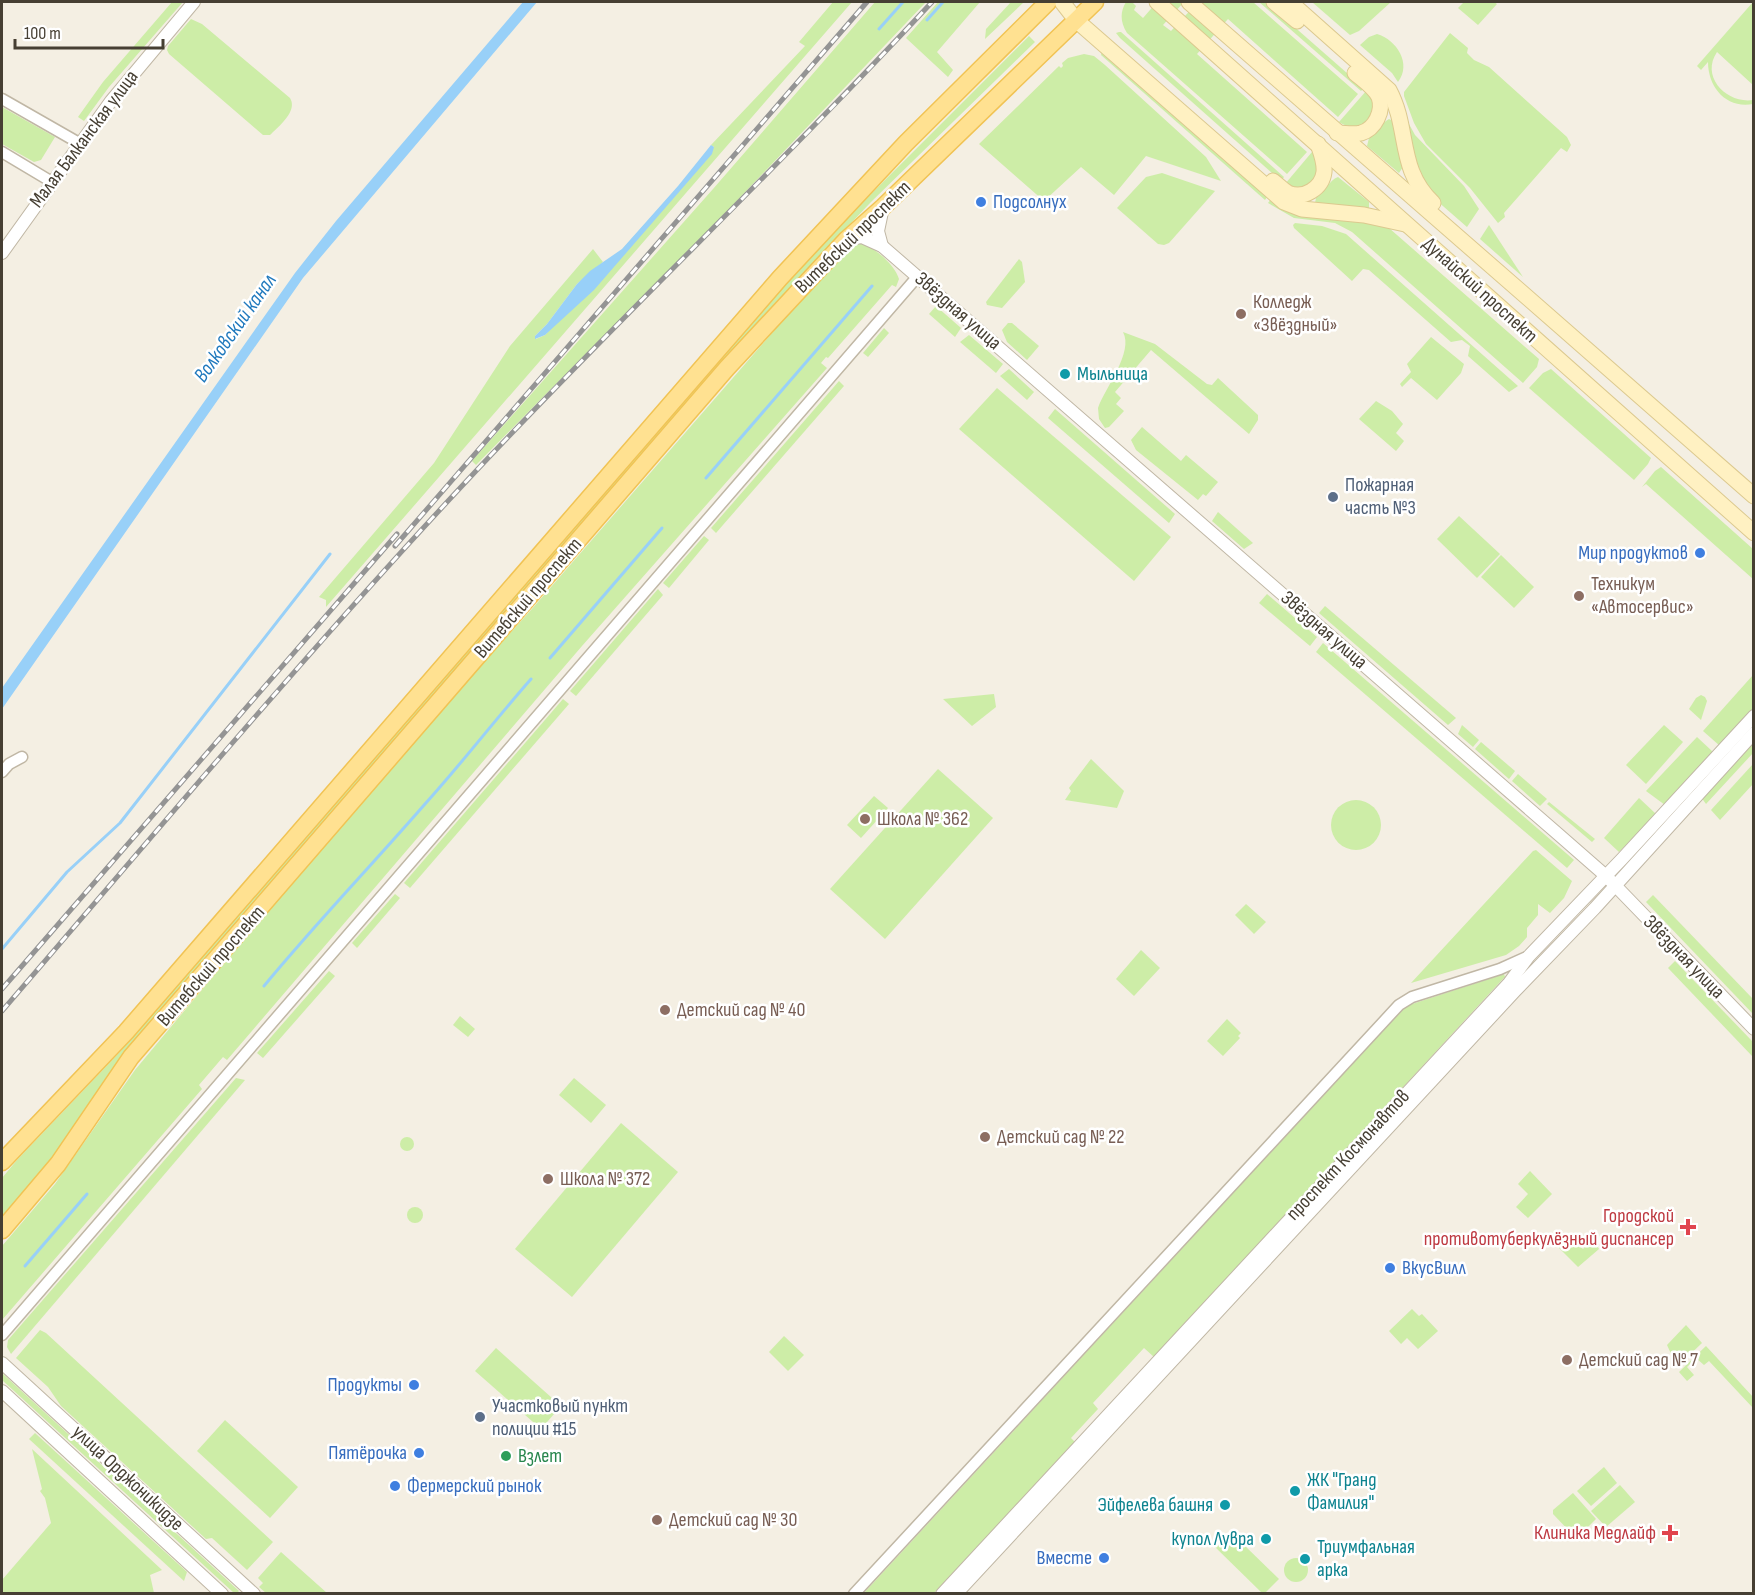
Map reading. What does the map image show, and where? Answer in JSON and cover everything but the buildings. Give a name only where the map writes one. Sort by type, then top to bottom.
[{"type":"main road","name":"Витебский проспект","points":[[2,1162],[126,1032],[780,278],[906,142],[1048,2]]},
{"type":"main road","points":[[1062,2],[1085,11],[1284,202],[1302,209],[1364,215],[1408,225]]},
{"type":"main road","points":[[1068,2],[1085,11],[1285,191],[1292,194],[1303,194],[1313,190],[1319,183],[1324,168],[1318,144]]},
{"type":"main road","name":"Дунайский проспект","points":[[1157,2],[1754,533]]},
{"type":"main road","name":"Дунайский проспект","points":[[1189,2],[1754,496]]},
{"type":"main road","points":[[1274,2],[1369,85],[1379,97],[1380,111],[1371,127],[1360,133],[1337,133]]},
{"type":"main road","points":[[1290,2],[1389,90],[1396,108],[1414,179],[1423,193],[1445,214],[1457,234]]},
{"type":"main road","name":"Витебский проспект","points":[[2,1230],[54,1169],[132,1057],[727,368],[847,238],[883,207],[1085,11]]},
{"type":"street","name":"Малая Балканская улица","points":[[2,253],[79,143],[132,74],[194,2]]},
{"type":"street","points":[[2,99],[79,143]]},
{"type":"street","points":[[2,152],[52,182]]},
{"type":"street","points":[[882,246],[878,231],[883,207]]},
{"type":"street","points":[[847,238],[862,237],[882,246]]},
{"type":"street","name":"Звёздная улица","points":[[882,246],[1606,876],[1754,1029]]},
{"type":"street","points":[[2,1335],[918,276]]},
{"type":"street","name":"проспект Космонавтов","points":[[942,1593],[1509,982],[1529,956],[1754,716]]},
{"type":"street","name":"проспект Космонавтов","points":[[956,1593],[1754,733]]},
{"type":"street","points":[[2,772],[9,764],[22,758]]},
{"type":"street","points":[[854,1593],[1399,1005],[1412,997],[1500,969],[1529,956]]},
{"type":"street","name":"улица Орджоникидзе","points":[[2,1362],[254,1593]]},
{"type":"street","name":"улица Орджоникидзе","points":[[2,1391],[222,1593]]},
{"type":"green space","points":[[172,2],[183,2],[109,87],[84,121],[78,117],[103,82]]},
{"type":"green space","points":[[833,2],[852,2],[326,607],[326,600],[319,597],[434,463],[510,346],[593,249],[603,262],[577,284],[535,336],[536,339],[545,335],[714,147],[711,145],[805,46],[799,42]]},
{"type":"green space","points":[[875,2],[926,2],[731,207],[476,465],[472,461]]},
{"type":"green space","points":[[938,2],[980,2],[937,52],[953,70],[948,77],[906,38]]},
{"type":"green space","points":[[1011,2],[1024,2],[985,39],[986,29]]},
{"type":"green space","points":[[1126,2],[1132,2],[1136,6],[1134,10],[1143,18],[1157,2],[1184,2],[1163,25],[1171,31],[1198,2],[1253,2],[1358,94],[1338,117],[1228,19],[1197,54],[1307,152],[1287,174],[1127,33],[1122,17]]},
{"type":"green space","points":[[1259,2],[1266,2],[1364,88],[1361,91]]},
{"type":"green space","points":[[1312,2],[1391,2],[1359,31],[1350,35]]},
{"type":"green space","points":[[1464,2],[1494,2],[1497,4],[1478,25],[1458,8]]},
{"type":"green space","points":[[1753,2],[1753,85],[1717,52],[1712,71],[1719,87],[1726,93],[1734,98],[1753,100],[1753,104],[1743,105],[1727,100],[1715,88],[1708,62],[1701,70],[1697,66]]},
{"type":"green space","points":[[191,19],[202,24],[290,98],[292,108],[290,113],[270,135],[263,135],[169,54],[168,46]]},
{"type":"green space","points":[[1121,32],[1284,177],[1281,181],[1116,33]]},
{"type":"green space","points":[[1450,33],[1468,48],[1467,53],[1474,60],[1489,67],[1567,137],[1571,145],[1567,152],[1561,148],[1504,213],[1505,217],[1498,223],[1470,188],[1426,144],[1414,123],[1404,96],[1404,92]]},
{"type":"green space","points":[[1377,34],[1396,47],[1403,60],[1402,75],[1398,82],[1392,73],[1360,45],[1369,37]]},
{"type":"green space","points":[[1029,36],[1035,42],[871,202],[766,313],[118,1061],[51,1160],[2,1219],[2,1178],[17,1160],[118,1054],[762,309],[867,198]]},
{"type":"green space","points":[[1102,51],[1267,197],[1265,200],[1101,55]]},
{"type":"green space","points":[[1084,54],[1094,56],[1105,65],[1206,157],[1221,181],[1146,156],[1114,195],[1081,167],[1044,201],[979,144],[1059,66],[1061,68],[1062,63],[1068,58]]},
{"type":"green space","points":[[1367,90],[1374,105],[1369,120],[1354,127],[1339,122]]},
{"type":"green space","points":[[1401,97],[1409,124],[1415,135],[1464,186],[1479,209],[1467,227],[1420,184],[1400,102]]},
{"type":"green space","points":[[2,107],[55,137],[41,160],[34,162],[2,144]]},
{"type":"green space","points":[[1389,119],[1393,121],[1403,167],[1399,173],[1367,146],[1369,138]]},
{"type":"green space","points":[[1312,152],[1319,162],[1314,182],[1299,189],[1285,184]]},
{"type":"green space","points":[[1162,173],[1215,191],[1169,243],[1164,245],[1158,244],[1117,208],[1146,177]]},
{"type":"green space","points":[[1338,177],[1369,202],[1369,208],[1366,210],[1315,203],[1316,198]]},
{"type":"green space","points":[[1271,199],[1371,221],[1389,228],[1539,359],[1537,367],[1523,383],[1352,232],[1335,223],[1294,218],[1268,203]]},
{"type":"green space","points":[[1295,223],[1322,226],[1346,234],[1518,386],[1509,392],[1468,356],[1470,346],[1462,340],[1451,342],[1369,270],[1363,269],[1352,281],[1294,228]]},
{"type":"green space","points":[[1489,225],[1523,277],[1480,239]]},
{"type":"green space","points":[[858,243],[877,252],[888,262],[899,279],[896,287],[892,285],[828,358],[826,357],[821,363],[827,368],[582,646],[227,1060],[223,1057],[199,1085],[202,1089],[2,1320],[2,1246],[55,1184],[135,1070],[371,787],[531,610],[805,295],[850,247]]},
{"type":"green space","points":[[1019,259],[1022,262],[1025,282],[1002,308],[987,305],[986,302]]},
{"type":"green space","points":[[936,306],[961,328],[955,337],[929,314]]},
{"type":"green space","points":[[1008,323],[1012,323],[1039,346],[1027,360],[1007,342],[1002,330]]},
{"type":"green space","points":[[884,328],[889,333],[868,357],[863,353]]},
{"type":"green space","points":[[1123,332],[1155,344],[1207,384],[1212,385],[1218,378],[1258,415],[1258,420],[1249,434],[1151,350],[1115,392],[1121,398],[1116,404],[1124,411],[1109,427],[1105,428],[1099,419],[1098,408],[1122,360],[1125,350]]},
{"type":"green space","points":[[969,335],[1003,364],[996,373],[960,342]]},
{"type":"green space","points":[[1431,337],[1464,364],[1461,373],[1437,400],[1411,378],[1402,387],[1400,384],[1411,372],[1407,364]]},
{"type":"green space","points":[[1009,369],[1034,392],[1027,400],[1000,376]]},
{"type":"green space","points":[[1551,369],[1651,458],[1634,480],[1529,388],[1543,373]]},
{"type":"green space","points":[[839,381],[844,386],[716,533],[711,528]]},
{"type":"green space","points":[[997,388],[1171,537],[1134,581],[959,429]]},
{"type":"green space","points":[[1376,401],[1392,411],[1403,424],[1396,433],[1404,441],[1396,451],[1359,419]]},
{"type":"green space","points":[[1055,409],[1175,514],[1169,523],[1048,418]]},
{"type":"green space","points":[[1142,427],[1181,461],[1186,455],[1218,482],[1206,496],[1203,494],[1198,500],[1136,450],[1131,440]]},
{"type":"green space","points":[[1661,467],[1753,549],[1753,579],[1646,484],[1642,487]]},
{"type":"green space","points":[[1218,512],[1253,543],[1244,549],[1212,521]]},
{"type":"green space","points":[[1459,516],[1500,554],[1477,578],[1437,539]]},
{"type":"green space","points":[[704,536],[709,540],[669,588],[663,583]]},
{"type":"green space","points":[[1501,555],[1534,587],[1514,608],[1481,577]]},
{"type":"green space","points":[[658,589],[663,595],[576,696],[570,691]]},
{"type":"green space","points":[[1267,594],[1317,637],[1310,646],[1259,603]]},
{"type":"green space","points":[[1325,606],[1456,718],[1448,725],[1319,613]]},
{"type":"green space","points":[[1323,643],[1574,860],[1567,868],[1316,652]]},
{"type":"green space","points":[[1753,675],[1753,709],[1720,746],[1703,731]]},
{"type":"green space","points":[[994,694],[996,707],[972,726],[943,699]]},
{"type":"green space","points":[[1701,695],[1707,701],[1701,720],[1689,709],[1696,698]]},
{"type":"green space","points":[[563,699],[569,704],[410,888],[404,883]]},
{"type":"green space","points":[[1462,725],[1479,740],[1473,747],[1458,734]]},
{"type":"green space","points":[[1664,725],[1683,742],[1646,784],[1626,765]]},
{"type":"green space","points":[[1697,737],[1713,752],[1665,805],[1646,791]]},
{"type":"green space","points":[[1753,741],[1753,753],[1706,804],[1701,797]]},
{"type":"green space","points":[[1481,742],[1515,771],[1509,779],[1475,749]]},
{"type":"green space","points":[[1091,759],[1124,791],[1117,808],[1065,800],[1071,791],[1069,788]]},
{"type":"green space","points":[[1753,764],[1753,784],[1720,820],[1711,810]]},
{"type":"green space","points":[[938,769],[993,818],[885,939],[830,889]]},
{"type":"green space","points":[[1518,774],[1547,799],[1540,806],[1512,781]]},
{"type":"green space","points":[[874,796],[888,808],[861,838],[847,825]]},
{"type":"green space","points":[[1639,798],[1656,814],[1619,852],[1604,838]]},
{"type":"green space","points":[[1351,800],[1361,800],[1374,807],[1381,820],[1381,830],[1374,843],[1361,850],[1351,850],[1342,846],[1335,839],[1331,830],[1331,820],[1335,811],[1342,804]]},
{"type":"green space","points":[[1549,802],[1595,839],[1592,842],[1547,804]]},
{"type":"green space","points":[[1536,850],[1572,881],[1564,898],[1550,913],[1538,904],[1538,915],[1527,928],[1527,937],[1519,946],[1506,955],[1411,983],[1533,851]]},
{"type":"green space","points":[[395,894],[400,898],[357,948],[352,943]]},
{"type":"green space","points":[[1653,895],[1753,999],[1753,1014],[1646,902]]},
{"type":"green space","points":[[1246,904],[1266,922],[1254,934],[1235,915]]},
{"type":"green space","points":[[1141,950],[1160,968],[1134,996],[1116,979]]},
{"type":"green space","points":[[1675,961],[1753,1042],[1753,1057],[1668,968]]},
{"type":"green space","points":[[329,971],[335,976],[263,1058],[257,1053]]},
{"type":"green space","points":[[1504,974],[1505,977],[1154,1357],[1144,1348],[1093,1403],[1098,1409],[1071,1438],[1075,1442],[934,1593],[863,1594],[1406,1006]]},
{"type":"green space","points":[[460,1016],[475,1029],[468,1037],[453,1025]]},
{"type":"green space","points":[[1227,1019],[1241,1033],[1238,1036],[1240,1038],[1223,1056],[1207,1041]]},
{"type":"green space","points":[[236,1078],[245,1080],[11,1354],[7,1347],[8,1340]]},
{"type":"green space","points":[[574,1078],[606,1105],[591,1123],[559,1095]]},
{"type":"green space","points":[[621,1123],[678,1172],[572,1297],[515,1249]]},
{"type":"green space","points":[[404,1137],[410,1137],[414,1144],[410,1151],[404,1151],[400,1147],[400,1141]]},
{"type":"green space","points":[[1530,1171],[1552,1194],[1528,1218],[1516,1207],[1528,1194],[1518,1184]]},
{"type":"green space","points":[[412,1207],[418,1207],[423,1215],[421,1221],[412,1223],[407,1218],[407,1212]]},
{"type":"green space","points":[[1570,1236],[1583,1249],[1593,1239],[1599,1249],[1578,1267],[1559,1248]]},
{"type":"green space","points":[[1412,1309],[1419,1316],[1422,1314],[1438,1331],[1418,1349],[1407,1338],[1401,1344],[1389,1331]]},
{"type":"green space","points":[[1686,1325],[1702,1343],[1677,1367],[1667,1345]]},
{"type":"green space","points":[[40,1330],[46,1333],[273,1542],[247,1570],[212,1538],[206,1539],[61,1406],[48,1387],[16,1358]]},
{"type":"green space","points":[[784,1336],[804,1355],[788,1371],[769,1352]]},
{"type":"green space","points":[[1706,1346],[1753,1397],[1753,1408],[1709,1361],[1704,1365],[1696,1358],[1687,1367],[1694,1375],[1687,1381],[1679,1372]]},
{"type":"green space","points":[[496,1348],[561,1406],[541,1429],[475,1371]]},
{"type":"green space","points":[[3,1374],[239,1591],[234,1593],[2,1380]]},
{"type":"green space","points":[[225,1420],[298,1487],[270,1518],[197,1451]]},
{"type":"green space","points":[[35,1433],[187,1572],[184,1581],[29,1439]]},
{"type":"green space","points":[[32,1449],[162,1570],[150,1575],[154,1593],[2,1593],[2,1580],[51,1523],[45,1498],[40,1491],[42,1489]]},
{"type":"green space","points":[[1604,1467],[1617,1483],[1591,1506],[1577,1491]]},
{"type":"green space","points":[[1620,1485],[1635,1502],[1606,1527],[1591,1511]]},
{"type":"green space","points":[[1573,1493],[1596,1519],[1578,1537],[1574,1536],[1553,1514],[1553,1510]]},
{"type":"green space","points":[[1214,1543],[1242,1543],[1279,1579],[1265,1593],[1262,1593],[1214,1546]]},
{"type":"green space","points":[[281,1552],[327,1593],[266,1593],[259,1587],[263,1583],[258,1578]]},
{"type":"green space","points":[[1296,1558],[1305,1561],[1308,1570],[1305,1579],[1296,1582],[1287,1579],[1284,1570],[1287,1561]]},
{"type":"water","points":[[523,2],[537,2],[303,278],[2,709],[2,688],[295,273],[336,221]]},
{"type":"water","points":[[711,145],[714,147],[712,154],[594,290],[545,335],[535,339],[535,336],[577,284],[590,271],[622,249]]},
{"type":"waterway","points":[[879,29],[903,2]]},
{"type":"waterway","points":[[927,20],[943,2]]},
{"type":"waterway","points":[[706,478],[872,286]]},
{"type":"waterway","points":[[550,658],[662,528]]},
{"type":"waterway","points":[[2,949],[67,872],[120,823],[330,554]]},
{"type":"waterway","points":[[264,986],[439,789],[531,679]]},
{"type":"waterway","points":[[25,1266],[87,1194]]},
{"type":"railway","points":[[395,546],[867,2]]},
{"type":"railway","points":[[2,1011],[236,739],[414,538],[532,412],[876,62],[932,2]]},
{"type":"railway","points":[[2,989],[397,534]]},
{"type":"place","name":"Подсолнух","points":[[981,202]]},
{"type":"place","name":"Колледж «Звёздный»","points":[[1241,314]]},
{"type":"place","name":"Мыльница","points":[[1065,374]]},
{"type":"place","name":"Пожарная часть №3","points":[[1333,497]]},
{"type":"place","name":"Мир продуктов","points":[[1700,553]]},
{"type":"place","name":"Техникум «Автосервис»","points":[[1579,596]]},
{"type":"place","name":"Школа № 362","points":[[865,819]]},
{"type":"place","name":"Детский сад № 40","points":[[665,1010]]},
{"type":"place","name":"Детский сад № 22","points":[[985,1137]]},
{"type":"place","name":"Школа № 372","points":[[548,1179]]},
{"type":"place","name":"Городской противотуберкулёзный диспансер","points":[[1688,1227]]},
{"type":"place","name":"ВкусВилл","points":[[1390,1268]]},
{"type":"place","name":"Детский сад № 7","points":[[1567,1360]]},
{"type":"place","name":"Продукты","points":[[414,1385]]},
{"type":"place","name":"Участковый пункт полиции #15","points":[[480,1417]]},
{"type":"place","name":"Пятёрочка","points":[[419,1453]]},
{"type":"place","name":"Взлет","points":[[506,1456]]},
{"type":"place","name":"Фермерский рынок","points":[[395,1486]]},
{"type":"place","name":"ЖК \"Гранд Фамилия\"","points":[[1295,1491]]},
{"type":"place","name":"Эйфелева башня","points":[[1225,1505]]},
{"type":"place","name":"Детский сад № 30","points":[[657,1520]]},
{"type":"place","name":"Клиника Медлайф","points":[[1670,1533]]},
{"type":"place","name":"купол Лувра","points":[[1266,1539]]},
{"type":"place","name":"Вместе","points":[[1104,1558]]},
{"type":"place","name":"Триумфальная арка","points":[[1305,1559]]},
{"type":"water label","name":"Волковский канал","points":[[235,328]]}]
